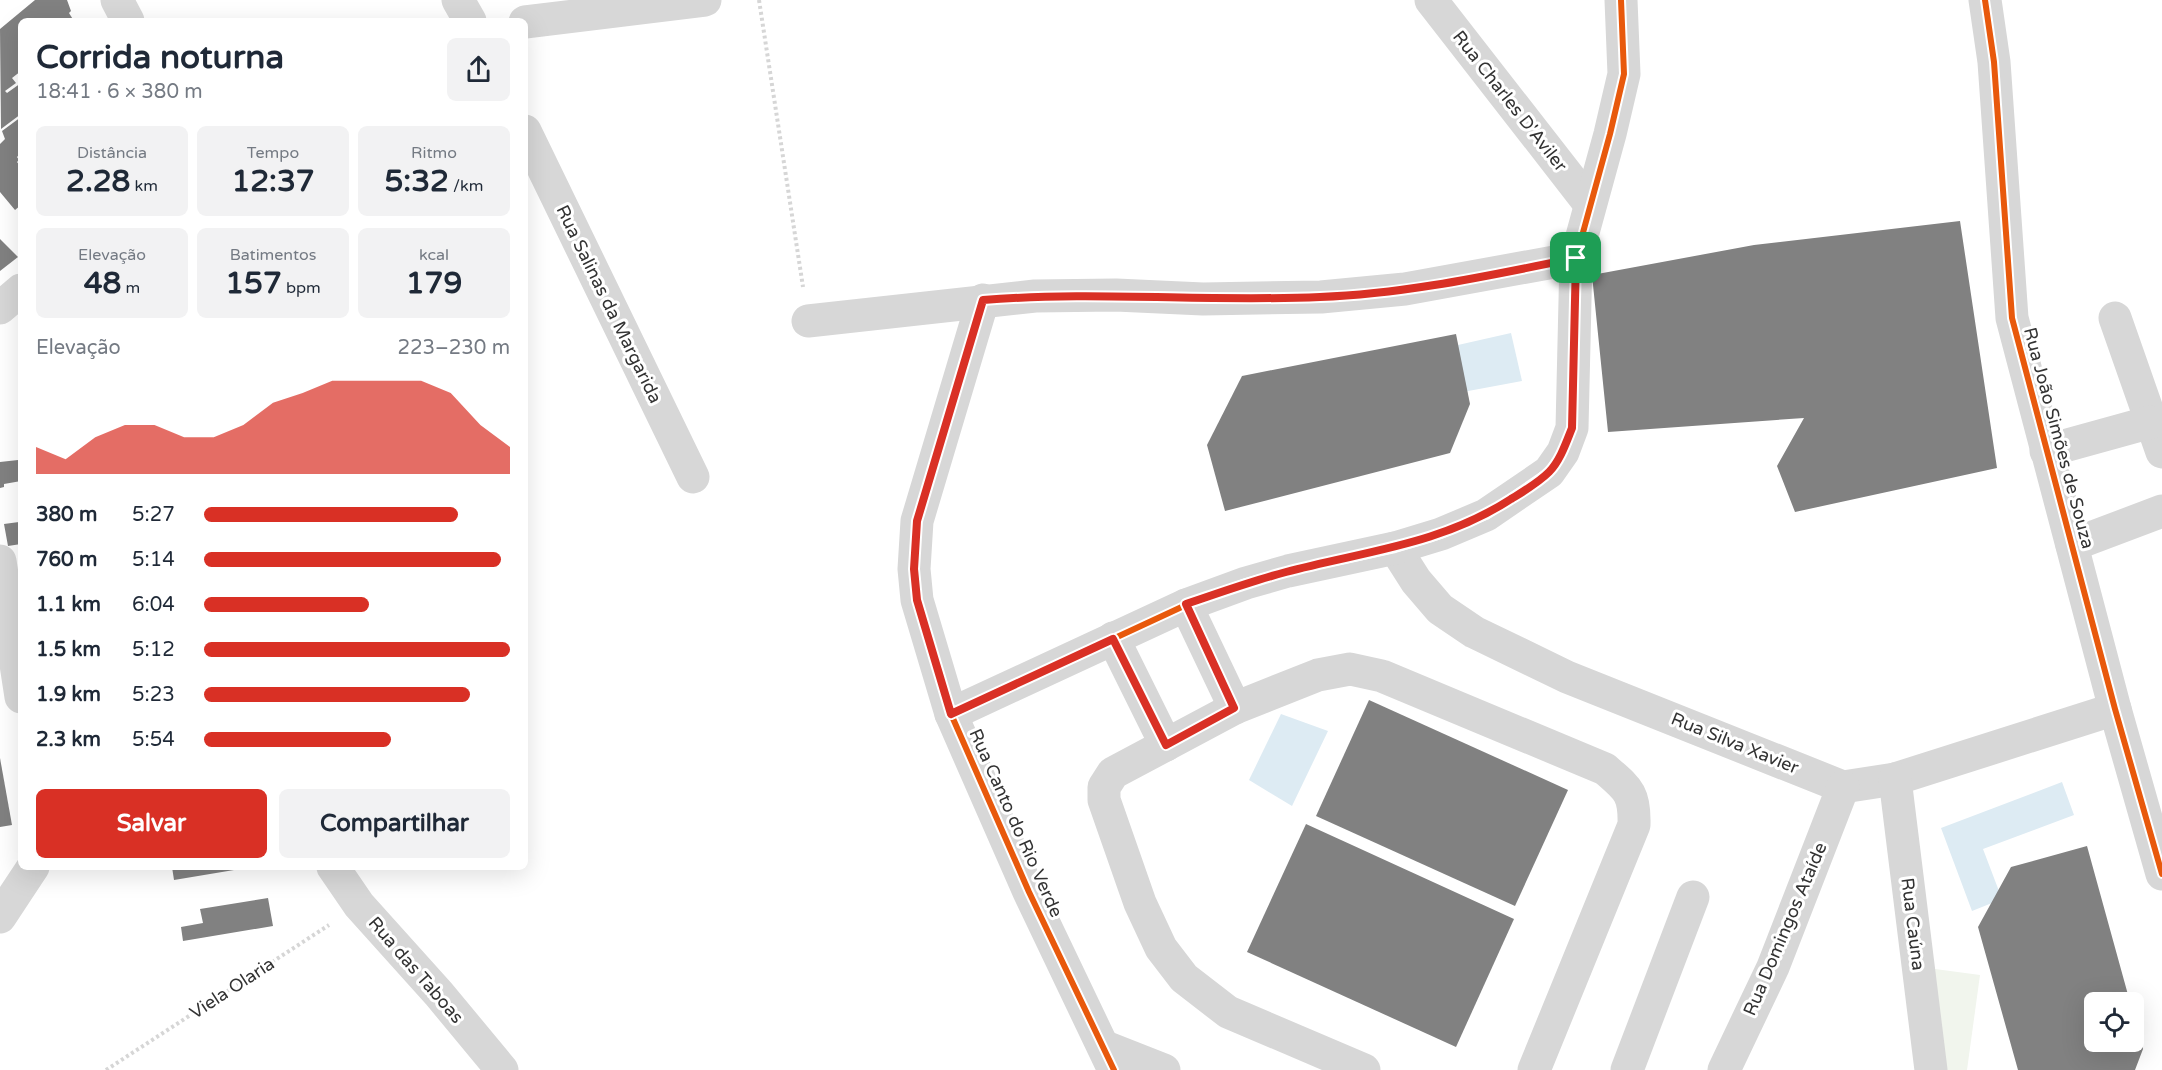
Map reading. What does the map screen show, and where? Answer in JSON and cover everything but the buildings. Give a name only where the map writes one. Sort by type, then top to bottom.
[{"type":"street","points":[[117,0],[126,18]]},
{"type":"street","points":[[458,0],[468,18]]},
{"type":"street","points":[[528,22],[705,0]]},
{"type":"street","name":"Rua Charles D'Aviler","points":[[1431,0],[1589,203]]},
{"type":"street","points":[[951,714],[1186,604],[1288,571],[1395,548],[1442,534],[1486,515],[1550,472],[1563,452],[1572,428],[1576,258],[1624,74],[1621,0]]},
{"type":"street","name":"Rua João Simões de Souza","points":[[1985,0],[1994,62],[2012,318],[2115,709],[2162,874]]},
{"type":"street","name":"Rua Salinas da Margarida","points":[[528,137],[693,477]]},
{"type":"street","points":[[808,321],[1035,296],[1116,295],[1203,299],[1321,297],[1405,289],[1576,258]]},
{"type":"street","points":[[0,308],[18,293]]},
{"type":"street","name":"Rua Canto do Rio Verde","points":[[983,300],[917,521],[914,569],[917,600],[951,714],[1029,892],[1108,1058]]},
{"type":"street","points":[[2046,451],[2156,437],[2115,318]]},
{"type":"street","points":[[2072,545],[2162,511]]},
{"type":"street","name":"Rua Silva Xavier","points":[[1395,548],[1416,580],[1440,609],[1474,632],[1567,677],[1843,787]]},
{"type":"street","points":[[0,561],[18,678]]},
{"type":"street","points":[[1186,604],[1234,708]]},
{"type":"street","points":[[1113,639],[1166,745]]},
{"type":"street","points":[[1364,1070],[1228,1012],[1185,978],[1161,948],[1140,903],[1104,800],[1104,787],[1113,773],[1234,708],[1318,675],[1350,669],[1382,675],[1605,769],[1629,790],[1635,804],[1634,825],[1534,1070]]},
{"type":"street","points":[[1843,787],[1894,778],[2115,709]]},
{"type":"street","name":"Rua Caúna","points":[[1894,778],[1931,1070]]},
{"type":"street","name":"Rua Domingos Ataíde","points":[[1724,1070],[1773,967],[1843,787]]},
{"type":"street","points":[[0,917],[31,870]]},
{"type":"street","name":"Rua das Taboas","points":[[335,870],[358,905],[439,994],[502,1070]]},
{"type":"street","points":[[1627,1070],[1693,897]]},
{"type":"street","points":[[1108,1058],[1164,1070]]},
{"type":"path","points":[[759,0],[808,321]]},
{"type":"shaded area","points":[[1511,333],[1522,381],[1436,397],[1427,352]]},
{"type":"shaded area","points":[[1281,714],[1328,731],[1292,806],[1249,780]]},
{"type":"shaded area","points":[[2062,782],[2074,815],[1983,849],[2002,899],[1972,911],[1941,828]]},
{"type":"shaded area","points":[[1935,969],[1980,975],[1967,1070],[1921,1070]]},
{"type":"cycle path","points":[[951,714],[1186,605],[1246,583],[1288,571],[1395,548],[1441,534],[1486,515],[1549,472],[1563,452],[1572,428],[1576,258],[1624,74],[1621,0]]},
{"type":"cycle path","points":[[1985,0],[1994,62],[2012,318],[2115,709],[2162,874]]},
{"type":"cycle path","points":[[983,300],[917,521],[914,569],[917,600],[951,714],[1029,892],[1114,1070]]},
{"type":"route","points":[[1576,258],[1572,428],[1563,452],[1550,472],[1486,515],[1442,534],[1395,548],[1288,571],[1186,604],[1234,708],[1166,745],[1113,639],[951,714],[922,624],[917,600],[914,569],[917,521],[983,300],[1035,296],[1116,295],[1203,299],[1321,297],[1405,289],[1576,258]]}]
